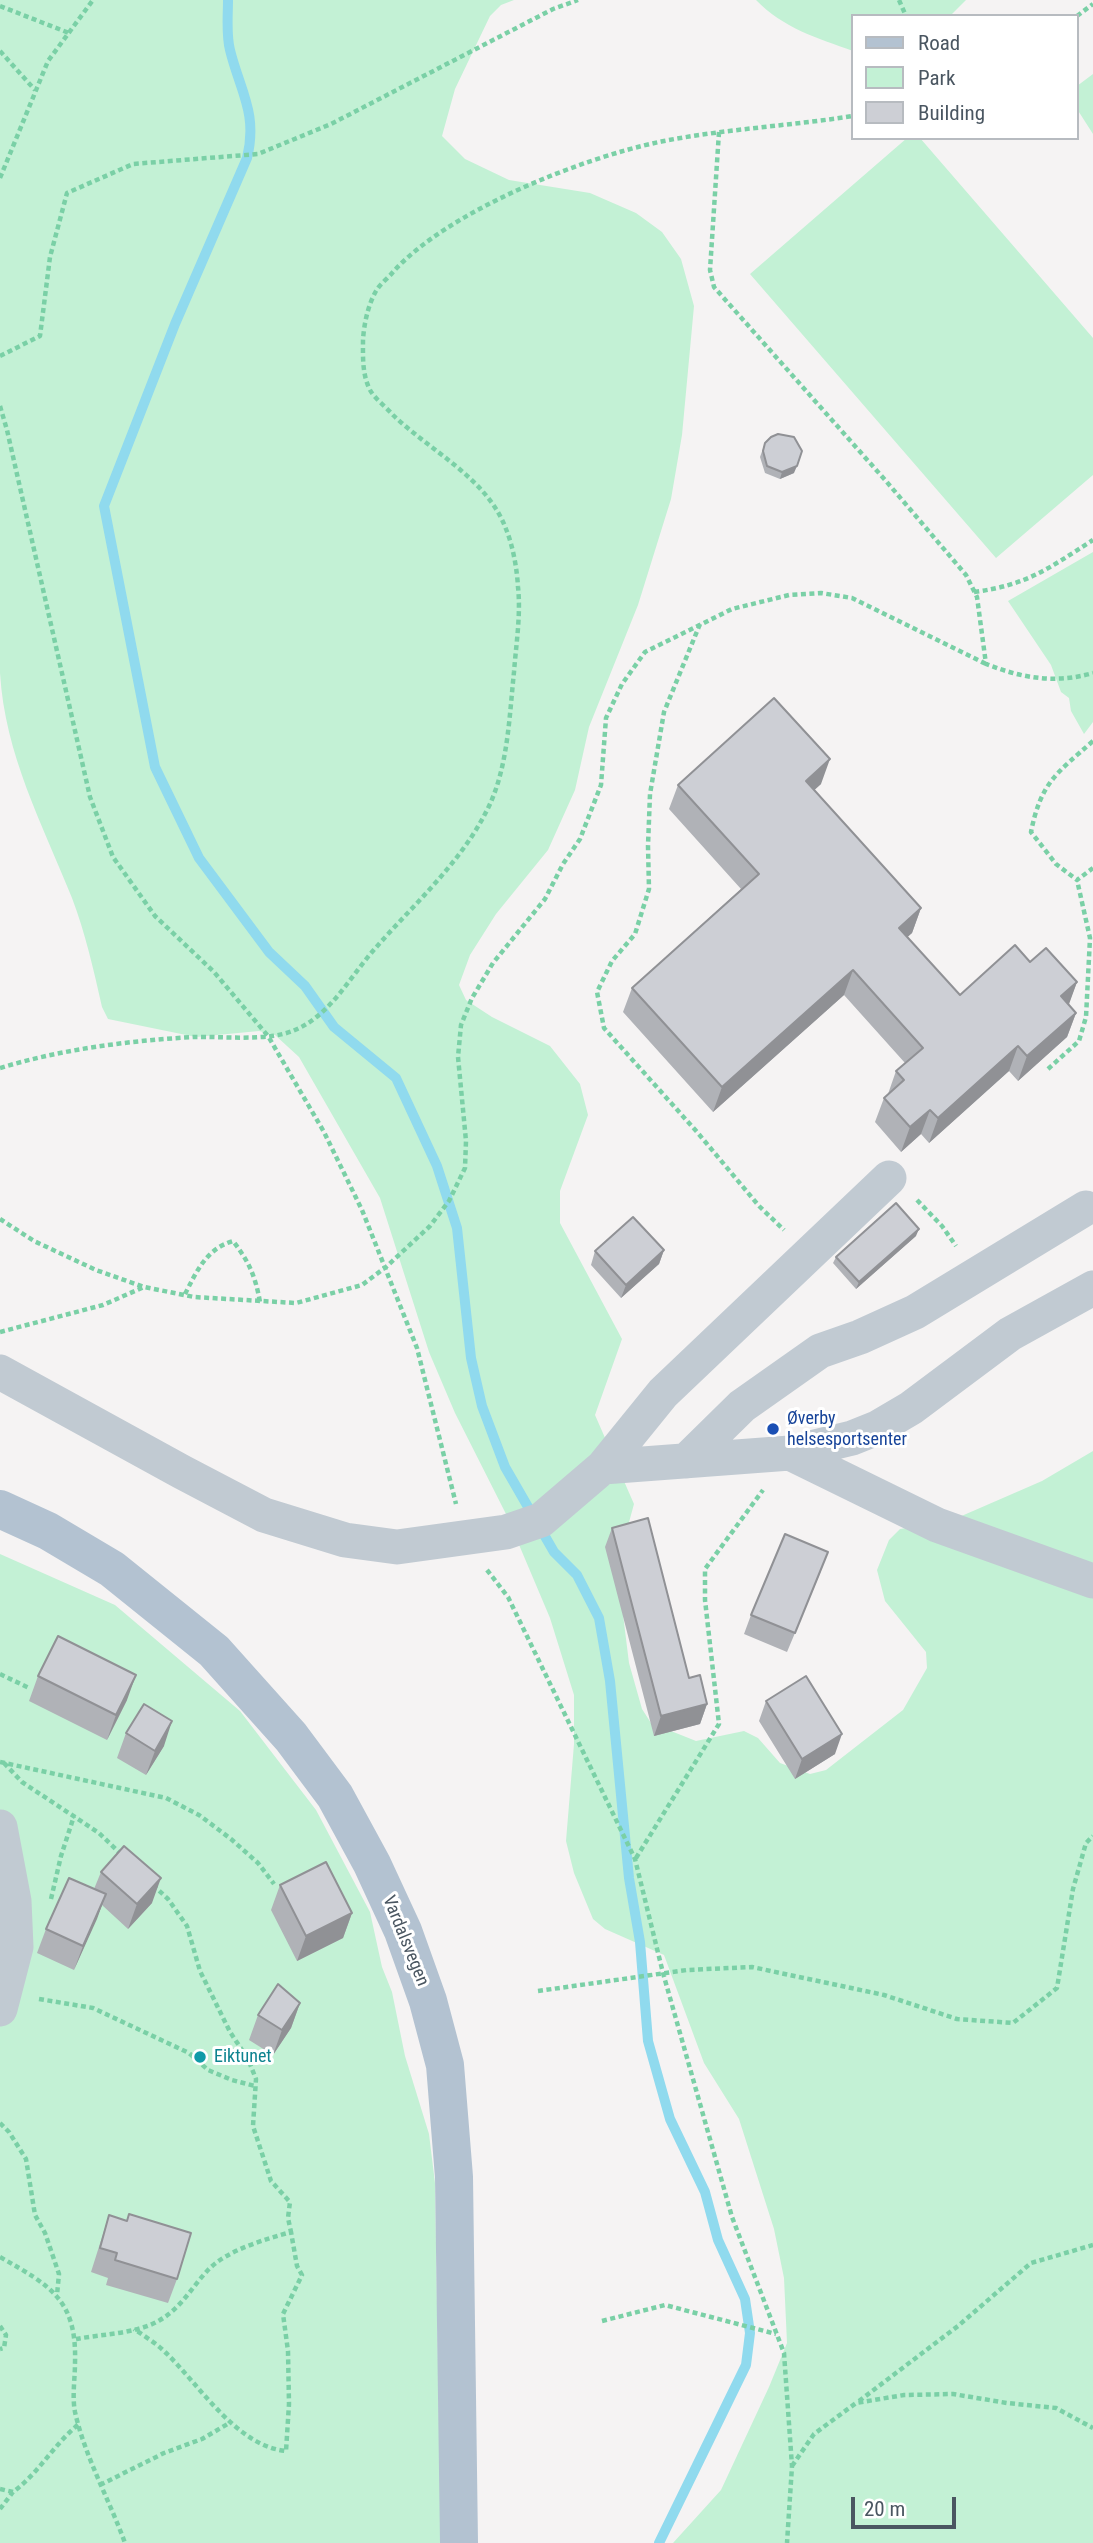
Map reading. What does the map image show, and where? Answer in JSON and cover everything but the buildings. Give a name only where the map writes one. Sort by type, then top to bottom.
[{"type":"main road","name":"Vardalsvegen","points":[[0,1509],[47,1531],[112,1569],[214,1651],[291,1738],[335,1796],[372,1864],[403,1931],[428,2001],[445,2065],[454,2176],[458,2543]]},
{"type":"lane","points":[[0,1373],[264,1514],[345,1540],[397,1547],[506,1531],[541,1520],[603,1467],[663,1393],[889,1178]]},
{"type":"lane","points":[[686,1461],[742,1406],[820,1351],[860,1337],[915,1312],[1086,1208]]},
{"type":"lane","points":[[603,1467],[790,1453],[852,1438],[877,1428],[911,1408],[1010,1334],[1093,1288]]},
{"type":"lane","points":[[790,1453],[937,1525],[1093,1581]]},
{"type":"lane","points":[[0,1827],[14,1901],[16,1947],[4,1995]]},
{"type":"path","points":[[0,178],[48,61],[93,0]]},
{"type":"path","points":[[0,356],[40,336],[50,257],[67,193],[133,164],[258,154],[331,124],[553,9],[578,0]]},
{"type":"path","points":[[0,6],[69,33]]},
{"type":"path","points":[[0,51],[36,90]]},
{"type":"path","points":[[0,1068],[43,1055],[131,1042],[268,1036],[293,1031],[322,1014],[369,955],[469,842],[487,812],[498,784],[504,751],[516,646],[519,589],[506,529],[494,504],[471,480],[401,422],[371,393],[362,364],[364,325],[377,290],[403,261],[437,235],[513,193],[562,172],[610,155],[658,143],[719,132],[852,116]]},
{"type":"path","points":[[719,132],[710,270],[714,287],[966,575],[977,597],[986,664]]},
{"type":"path","points":[[0,407],[8,430],[90,797],[113,857],[155,916],[214,972],[268,1036],[324,1132],[386,1267]]},
{"type":"path","points":[[974,592],[1000,589],[1036,577],[1093,540]]},
{"type":"path","points":[[0,1219],[34,1241],[96,1270],[144,1287],[260,1302],[296,1303],[362,1285],[386,1267],[429,1226],[449,1200],[464,1168],[466,1141],[458,1057],[461,1025],[472,998],[493,963],[545,899],[580,839],[601,785],[606,718],[622,684],[645,652],[732,609],[765,600],[821,593],[857,600],[986,664],[1016,675],[1070,679],[1093,673]]},
{"type":"path","points":[[700,623],[662,721],[650,794],[649,889],[635,934],[612,961],[597,992],[604,1028],[759,1206],[808,1254]]},
{"type":"path","points":[[1048,1069],[1079,1041],[1086,1017],[1090,938],[1077,880],[1055,864],[1031,832],[1035,810],[1046,785],[1093,741]]},
{"type":"path","points":[[1077,880],[1093,868]]},
{"type":"path","points":[[889,1178],[901,1184],[942,1226],[976,1274]]},
{"type":"path","points":[[185,1294],[201,1263],[219,1245],[233,1241],[256,1279],[260,1302]]},
{"type":"path","points":[[0,1332],[103,1305],[144,1287]]},
{"type":"path","points":[[787,2543],[792,2466],[784,2353],[732,2217],[663,1973],[635,1859],[719,1724],[705,1600],[705,1569],[790,1453]]},
{"type":"path","points":[[0,1674],[29,1688]]},
{"type":"path","points":[[2,1763],[22,1782],[99,1833],[128,1861]]},
{"type":"path","points":[[2,1763],[166,1798],[199,1815],[231,1839],[258,1863],[274,1884]]},
{"type":"path","points":[[538,1991],[687,1970],[752,1967],[884,1995],[957,2019],[1013,2024],[1057,1988],[1073,1889],[1086,1843],[1093,1836]]},
{"type":"path","points":[[134,2329],[164,2351],[231,2422],[270,2449],[286,2451],[288,2351],[283,2314],[302,2275],[297,2266],[288,2218],[290,2202],[271,2181],[253,2126],[256,2079],[248,2059],[230,2032],[200,1971],[187,1926],[168,1899],[148,1880]]},
{"type":"path","points":[[4,1995],[24,1994],[45,2001],[93,2008],[189,2053],[208,2070],[255,2086]]},
{"type":"path","points":[[0,2123],[26,2159],[35,2215],[45,2233],[59,2274],[57,2295]]},
{"type":"path","points":[[76,2339],[134,2329],[159,2321],[184,2301],[210,2268],[251,2244],[291,2232]]},
{"type":"path","points":[[792,2466],[814,2434],[958,2326],[1031,2263],[1093,2245]]},
{"type":"path","points":[[0,2257],[57,2295],[67,2309],[76,2339],[74,2409],[100,2484],[125,2543]]},
{"type":"path","points":[[602,2321],[666,2305],[777,2334]]},
{"type":"path","points":[[0,2326],[6,2335],[4,2348],[0,2349]]},
{"type":"path","points":[[856,2403],[904,2395],[953,2393],[1007,2403],[1056,2408],[1093,2428]]},
{"type":"path","points":[[100,2484],[164,2454],[202,2440],[231,2422]]},
{"type":"path","points":[[0,2510],[13,2492],[30,2479],[60,2439],[79,2424]]},
{"type":"path","points":[[0,2489],[13,2492]]},
{"type":"green space","points":[[0,0],[514,0],[501,5],[490,16],[455,89],[442,136],[465,159],[509,180],[590,193],[636,213],[662,232],[681,259],[694,306],[682,435],[671,499],[638,605],[589,727],[575,790],[548,850],[496,914],[470,955],[459,985],[466,1000],[492,1017],[550,1046],[580,1084],[588,1115],[560,1191],[560,1223],[622,1339],[595,1415],[634,1504],[617,1566],[629,1663],[642,1709],[651,1723],[696,1741],[744,1731],[758,1738],[780,1763],[810,1774],[826,1770],[903,1710],[927,1668],[926,1652],[885,1601],[877,1570],[889,1540],[900,1529],[950,1521],[1042,1481],[1093,1451],[1093,2543],[673,2543],[721,2490],[787,2343],[784,2278],[774,2229],[739,2119],[704,2063],[664,1955],[605,1929],[593,1919],[574,1873],[566,1841],[574,1744],[574,1695],[550,1618],[506,1514],[455,1413],[429,1352],[380,1198],[299,1057],[275,1035],[259,1031],[196,1037],[108,1019],[102,1007],[77,911],[27,788],[9,732],[0,673]]},
{"type":"green space","points":[[756,0],[966,0],[952,14],[852,14],[852,51],[814,37],[766,10]]},
{"type":"green space","points":[[1093,74],[1093,134],[1079,112],[1079,84]]},
{"type":"green space","points":[[905,140],[922,140],[1093,338],[1093,475],[996,558],[750,274]]},
{"type":"green space","points":[[1093,552],[1093,722],[1084,734],[1071,711],[1069,698],[1061,692],[1051,665],[1008,601]]},
{"type":"green space","name":"Eiktunet","points":[[0,1554],[115,1605],[240,1711],[316,1810],[370,1912],[382,1967],[392,1992],[405,2056],[429,2134],[435,2183],[441,2543],[0,2543]]},
{"type":"waterway","points":[[228,0],[229,44],[249,115],[250,142],[247,158],[175,324],[104,506],[155,767],[199,858],[269,952],[305,986],[334,1027],[396,1078],[437,1166],[457,1228],[471,1358],[482,1406],[505,1467],[554,1552],[577,1575],[599,1618],[610,1681],[629,1878],[640,1942],[648,2041],[670,2119],[705,2192],[718,2240],[745,2299],[750,2333],[746,2365],[659,2543]]},
{"type":"place","name":"Øverby helsesportsenter","points":[[773,1429]]},
{"type":"place","name":"Eiktunet","points":[[200,2057]]}]
